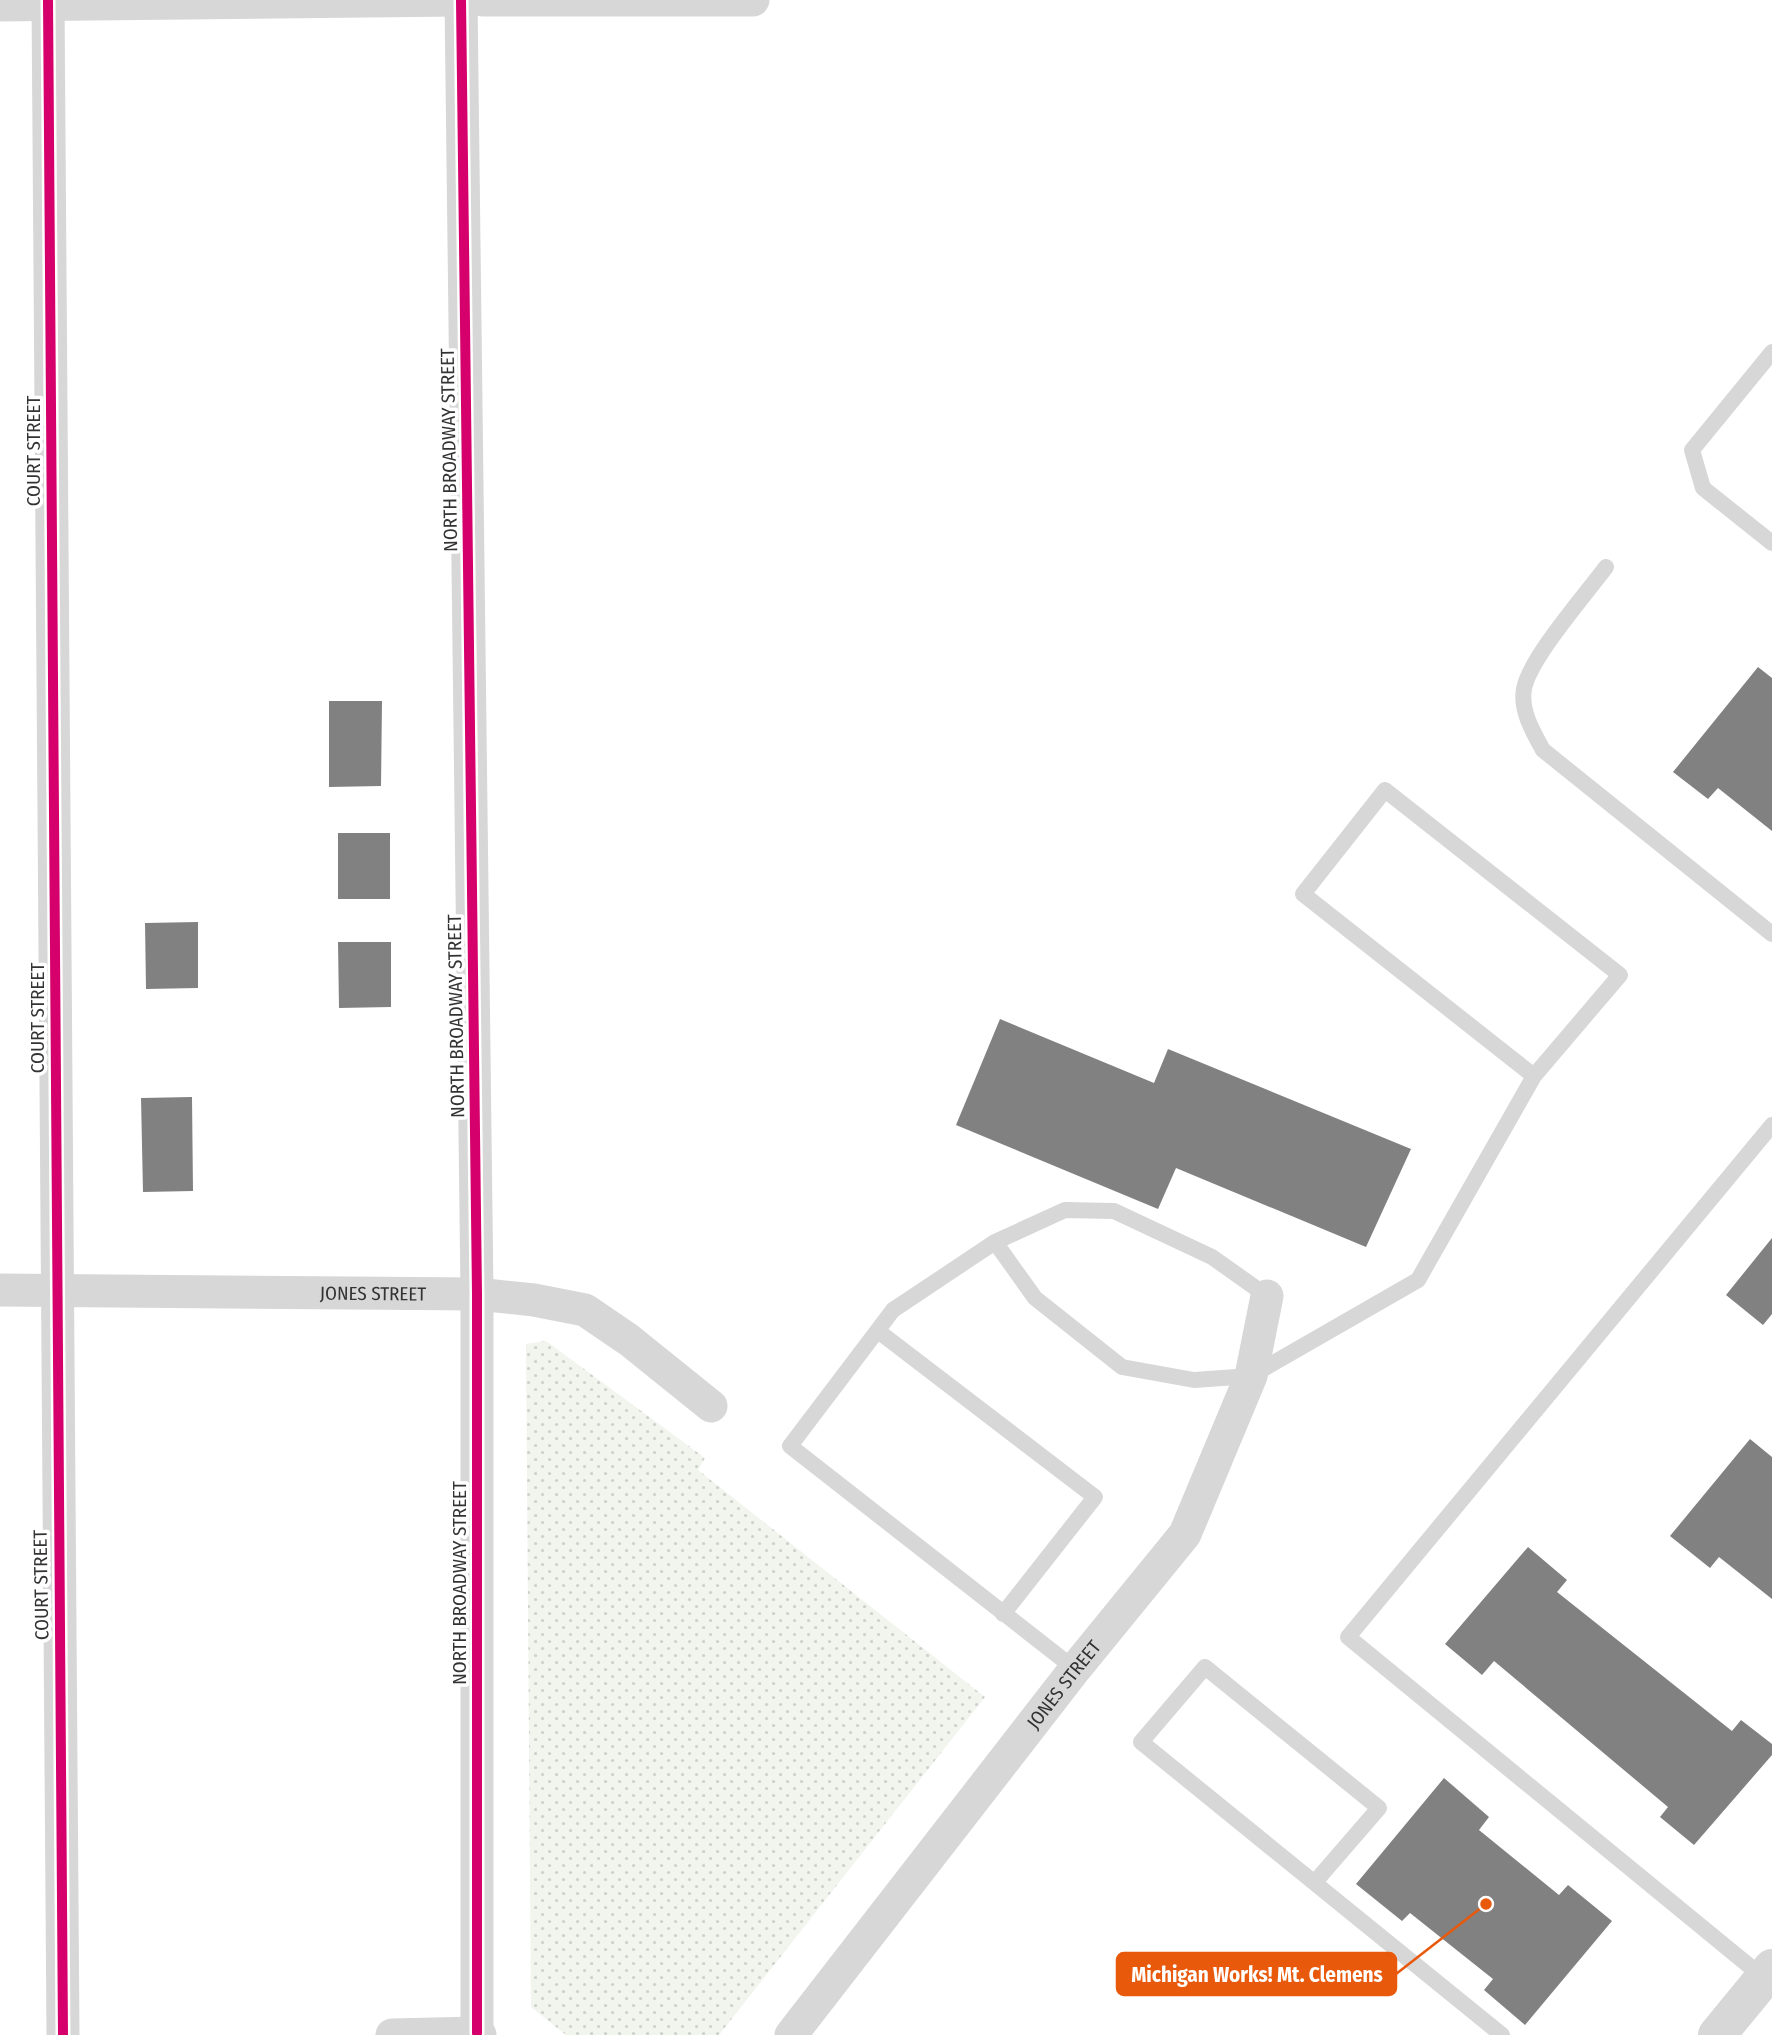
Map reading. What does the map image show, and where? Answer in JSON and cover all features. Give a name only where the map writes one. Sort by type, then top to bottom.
[{"type":"street","points":[[0,5],[48,2],[460,0]]},
{"type":"street","name":"NORTH BROADWAY STREET","points":[[460,0],[477,1294],[478,2034]]},
{"type":"street","points":[[483,0],[753,0]]},
{"type":"street","name":"COURT STREET","points":[[48,2],[62,2035]]},
{"type":"street","name":"JONES STREET","points":[[0,1290],[477,1294],[534,1300],[585,1310],[629,1340],[711,1406]]},
{"type":"street","name":"JONES STREET","points":[[791,2035],[1075,1669],[1185,1534],[1251,1376],[1267,1296]]},
{"type":"street","points":[[1717,2035],[1768,1973]]},
{"type":"street","points":[[392,2035],[478,2034]]},
{"type":"lane","points":[[1772,352],[1692,450],[1703,488],[1772,543]]},
{"type":"lane","points":[[1606,567],[1533,665],[1523,690],[1528,724],[1543,750],[1772,934]]},
{"type":"lane","points":[[995,1242],[1035,1298],[1122,1367],[1194,1380],[1251,1376],[1418,1280],[1534,1076],[1620,975],[1385,790],[1303,894],[1534,1076]]},
{"type":"lane","points":[[1768,1973],[1348,1637],[1772,1125]]},
{"type":"lane","points":[[1075,1669],[790,1447],[893,1310],[995,1242],[1065,1210],[1114,1211],[1212,1257],[1267,1296]]},
{"type":"lane","points":[[878,1331],[1095,1497],[1003,1614]]},
{"type":"lane","points":[[1315,1882],[1379,1808],[1205,1667],[1141,1742],[1502,2035]]},
{"type":"shaded area","points":[[546,1341],[705,1458],[698,1470],[985,1697],[719,2035],[566,2035],[531,2007],[526,1344]]},
{"type":"building","points":[[1758,667],[1772,678],[1772,831],[1718,788],[1708,799],[1673,772]]},
{"type":"building","points":[[329,701],[382,701],[381,786],[329,787]]},
{"type":"building","points":[[338,833],[390,833],[390,899],[338,899]]},
{"type":"building","points":[[198,922],[198,988],[146,989],[145,923]]},
{"type":"building","points":[[338,942],[391,942],[391,1007],[339,1008]]},
{"type":"building","points":[[1000,1019],[1154,1083],[1168,1049],[1411,1149],[1366,1247],[1176,1168],[1158,1209],[956,1125]]},
{"type":"building","points":[[192,1097],[193,1191],[143,1192],[141,1098]]},
{"type":"building","points":[[1772,1238],[1772,1314],[1763,1325],[1726,1295]]},
{"type":"building","points":[[1750,1439],[1772,1457],[1772,1599],[1719,1557],[1710,1568],[1670,1536]]},
{"type":"building","points":[[1528,1547],[1567,1580],[1557,1592],[1732,1731],[1741,1720],[1772,1744],[1772,1755],[1694,1845],[1660,1817],[1668,1807],[1494,1661],[1482,1675],[1445,1644]]},
{"type":"building","points":[[1444,1778],[1489,1817],[1479,1830],[1559,1895],[1568,1885],[1612,1921],[1525,2025],[1484,1990],[1493,1979],[1410,1913],[1402,1921],[1356,1884]]},
{"type":"cycle path","points":[[48,0],[63,2035]]},
{"type":"cycle path","points":[[461,0],[477,1294],[477,2033]]},
{"type":"place","name":"Michigan Works! Mt. Clemens","points":[[1486,1904]]}]
